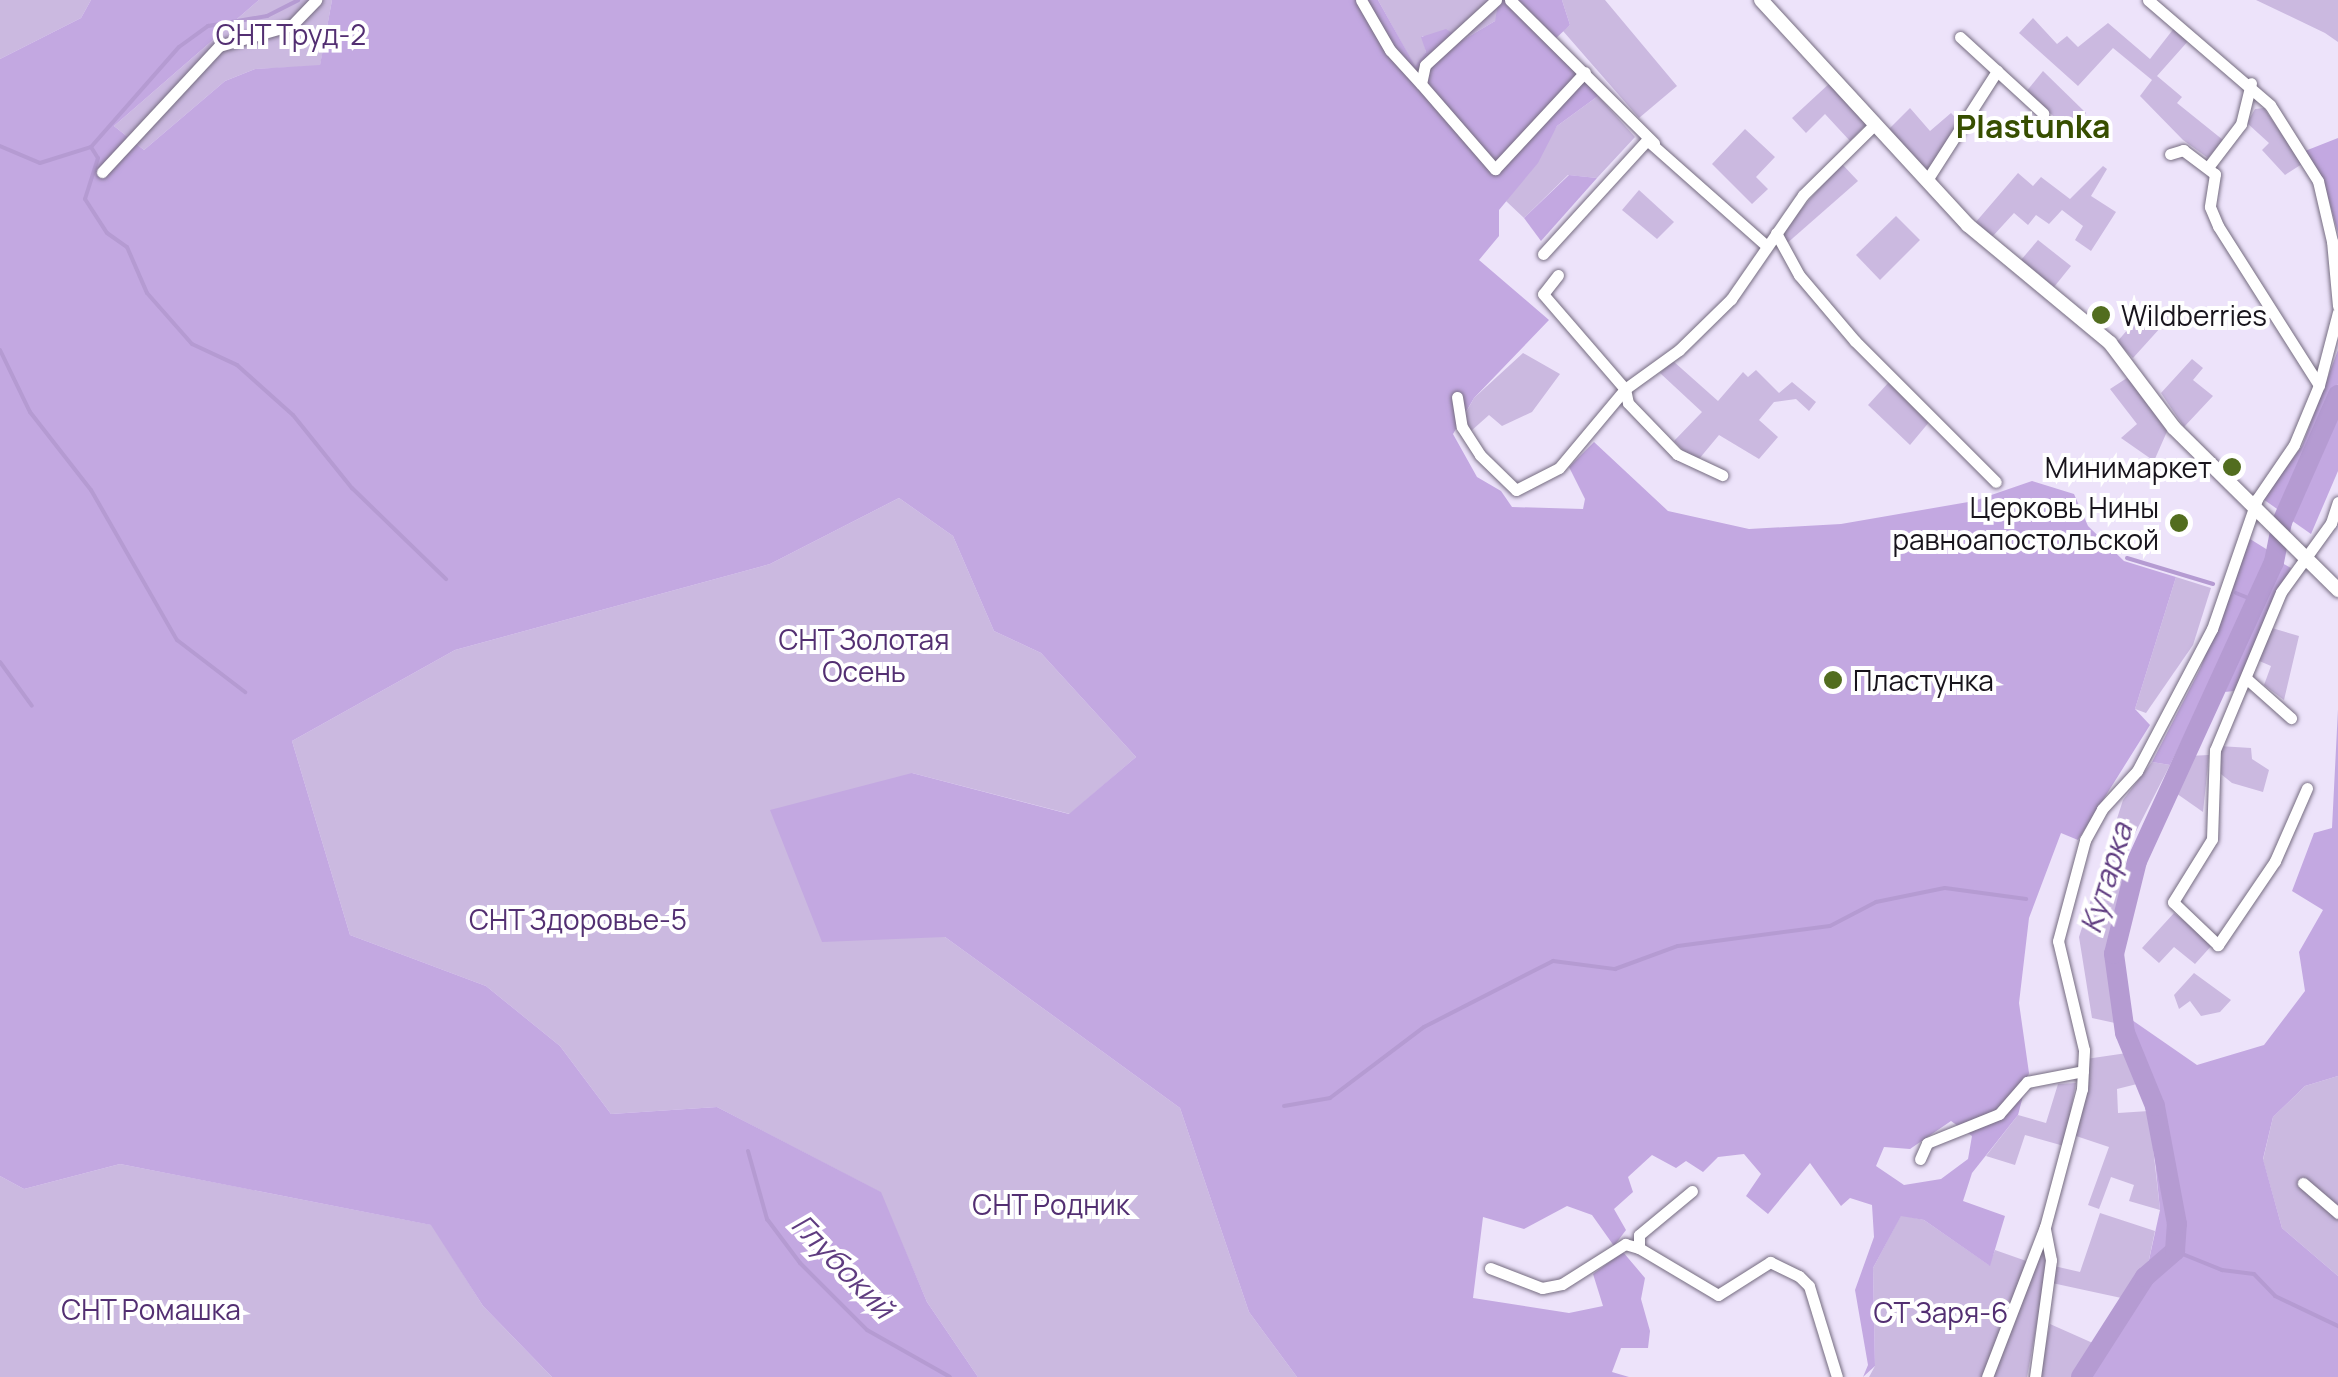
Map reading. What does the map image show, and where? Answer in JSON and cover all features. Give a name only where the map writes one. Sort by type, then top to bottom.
[{"type":"street","points":[[102,172],[220,46],[292,25],[316,0]]},
{"type":"street","points":[[1361,0],[1390,50],[1495,169],[1584,72]]},
{"type":"street","points":[[1421,84],[1424,65],[1496,0]]},
{"type":"street","points":[[1510,0],[1654,143],[1767,246]]},
{"type":"street","points":[[1762,0],[1968,225],[2110,344],[2174,428],[2255,514],[2338,590]]},
{"type":"street","points":[[1987,1377],[2045,1227],[2082,1071],[2058,941],[2085,840],[2102,809],[2137,770],[2212,629],[2255,514],[2294,445],[2319,385],[2338,309],[2332,240],[2318,181],[2251,83],[2148,0]]},
{"type":"street","points":[[1960,38],[2044,113]]},
{"type":"street","points":[[1927,180],[1998,70]]},
{"type":"street","points":[[2209,166],[2242,124],[2251,83]]},
{"type":"street","points":[[1457,397],[1462,427],[1480,455],[1516,490],[1559,468],[1625,389],[1680,350],[1731,299],[1802,195],[1875,124]]},
{"type":"street","points":[[1543,254],[1643,143],[1654,143]]},
{"type":"street","points":[[2170,154],[2182,150],[2209,166],[2217,183],[2210,207],[2218,226],[2319,385]]},
{"type":"street","points":[[1776,234],[1799,274],[1855,341],[1996,482]]},
{"type":"street","points":[[1558,275],[1543,294],[1625,389],[1628,402],[1677,454],[1722,475]]},
{"type":"street","points":[[2307,788],[2274,861],[2218,945],[2173,902],[2212,839],[2215,750],[2281,592],[2300,556],[2334,522],[2338,502]]},
{"type":"street","points":[[2247,679],[2292,718]]},
{"type":"street","points":[[1920,1159],[1928,1144],[1999,1114],[2026,1082],[2082,1071]]},
{"type":"street","points":[[2303,1183],[2338,1214]]},
{"type":"street","points":[[1639,1248],[1639,1235],[1692,1191]]},
{"type":"street","points":[[2035,1377],[2052,1260],[2045,1227]]},
{"type":"street","points":[[1490,1268],[1542,1288],[1562,1284],[1625,1244],[1639,1248],[1718,1295],[1770,1262],[1799,1276],[1809,1286],[1837,1377]]},
{"type":"green space","points":[[0,0],[91,0],[81,18],[0,59]]},
{"type":"green space","name":"СНТ Труд-2","points":[[259,0],[332,0],[320,66],[255,69],[225,81],[144,150],[114,126]]},
{"type":"green space","points":[[1378,0],[1499,0],[1502,8],[1495,21],[1463,40],[1422,36],[1426,52],[1415,67]]},
{"type":"green space","points":[[1562,0],[1605,0],[1677,86],[1639,118],[1563,31],[1570,25]]},
{"type":"green space","points":[[2256,0],[2338,0],[2338,42],[2325,33]]},
{"type":"green space","points":[[2033,18],[2057,44],[2067,36],[2078,47],[2108,23],[2150,59],[2175,27],[2189,40],[2157,76],[2182,97],[2177,103],[2223,140],[2208,158],[2183,140],[2140,96],[2152,80],[2113,48],[2078,86],[2019,33]]},
{"type":"green space","points":[[2043,71],[2086,113],[2070,131],[2026,92]]},
{"type":"green space","points":[[1831,82],[1868,123],[1850,141],[1825,114],[1806,133],[1792,118]]},
{"type":"green space","points":[[1598,96],[1635,137],[1597,178],[1568,175],[1524,218],[1506,201],[1557,126]]},
{"type":"green space","points":[[1910,108],[1930,131],[1951,113],[1964,126],[1926,175],[1887,131]]},
{"type":"green space","points":[[2264,108],[2302,164],[2285,175],[2262,150],[2269,143],[2247,123],[2255,109]]},
{"type":"green space","points":[[1745,129],[1775,157],[1756,177],[1768,189],[1752,204],[1712,164]]},
{"type":"green space","points":[[1841,163],[1858,181],[1785,245],[1779,235]]},
{"type":"green space","points":[[2103,166],[2107,169],[2091,196],[2116,212],[2091,251],[2075,240],[2083,226],[2062,210],[2049,224],[2036,215],[2028,225],[2014,213],[1992,237],[1975,223],[2018,173],[2033,186],[2041,177],[2070,199]]},
{"type":"green space","points":[[1639,190],[1674,222],[1657,239],[1622,210]]},
{"type":"green space","points":[[1896,216],[1920,240],[1880,280],[1856,255]]},
{"type":"green space","points":[[2038,240],[2071,266],[2054,287],[2021,260]]},
{"type":"green space","points":[[2151,302],[2171,316],[2133,358],[2117,342]]},
{"type":"green space","points":[[1523,353],[1560,374],[1532,412],[1502,426],[1489,415],[1471,431],[1464,416],[1474,398]]},
{"type":"green space","points":[[2192,359],[2203,368],[2193,380],[2213,396],[2184,427],[2161,393]]},
{"type":"green space","points":[[1673,361],[1718,401],[1743,372],[1748,377],[1756,370],[1779,393],[1792,382],[1816,402],[1809,411],[1796,399],[1774,402],[1759,420],[1778,437],[1759,459],[1719,435],[1699,459],[1689,456],[1674,441],[1702,412],[1660,373]]},
{"type":"green space","points":[[2130,376],[2169,427],[2154,461],[2121,438],[2137,424],[2110,389]]},
{"type":"green space","points":[[1889,382],[1930,421],[1910,445],[1868,405]]},
{"type":"green space","points":[[899,498],[953,536],[994,631],[1041,653],[1136,757],[1070,814],[912,773],[945,937],[1180,1108],[1249,1312],[1297,1377],[978,1377],[927,1302],[880,1192],[717,1107],[611,1114],[560,1046],[486,986],[350,935],[292,741],[455,650],[770,564]]},
{"type":"green space","points":[[2176,577],[2211,588],[2193,645],[2146,713],[2135,709]]},
{"type":"green space","points":[[2272,628],[2299,636],[2284,700],[2264,685],[2271,666],[2257,660]]},
{"type":"green space","points":[[2219,746],[2251,748],[2252,759],[2269,770],[2263,792],[2232,783],[2216,770]]},
{"type":"green space","points":[[2209,755],[2203,812],[2173,791],[2188,756]]},
{"type":"green space","points":[[2152,762],[2170,765],[2130,843],[2106,962],[2115,1023],[2092,1018],[2079,937],[2123,800]]},
{"type":"green space","points":[[2174,913],[2213,944],[2195,964],[2174,947],[2159,963],[2142,948]]},
{"type":"green space","points":[[2194,973],[2231,1000],[2220,1012],[2201,1016],[2190,1001],[2179,1009],[2174,995]]},
{"type":"green space","points":[[2127,1053],[2141,1083],[2117,1089],[2118,1113],[2149,1111],[2160,1210],[2129,1201],[2134,1185],[2111,1177],[2099,1209],[2088,1205],[2109,1147],[2076,1136],[2086,1059]]},
{"type":"green space","points":[[2338,1076],[2338,1276],[2282,1228],[2263,1160],[2273,1117],[2305,1086]]},
{"type":"green space","points":[[2076,1083],[2064,1146],[2025,1135],[2015,1165],[1986,1156],[2018,1115],[2046,1123],[2058,1084]]},
{"type":"green space","name":"СНТ Ромашка","points":[[120,1164],[432,1225],[483,1306],[552,1377],[0,1377],[0,1176],[24,1189]]},
{"type":"green space","points":[[2100,1213],[2155,1231],[2147,1269],[2126,1299],[2052,1283],[2054,1266],[2080,1272]]},
{"type":"green space","name":"СТ Заря-6","points":[[1901,1215],[1924,1220],[1989,1265],[1995,1250],[2032,1263],[2042,1238],[2049,1259],[2027,1377],[1869,1377],[1875,1366],[1873,1268]]},
{"type":"green space","points":[[2050,1324],[2095,1344],[2075,1377],[2039,1377]]},
{"type":"shaded area","points":[[91,0],[259,0],[114,126],[144,150],[225,81],[255,69],[320,65],[332,0],[1378,0],[1415,66],[1426,52],[1421,37],[1446,29],[1463,40],[1495,21],[1499,0],[1562,0],[1570,25],[1553,41],[1598,96],[1557,126],[1538,163],[1499,210],[1499,236],[1479,260],[1549,320],[1474,398],[1453,434],[1477,477],[1501,491],[1512,507],[1583,509],[1585,499],[1569,467],[1594,442],[1668,511],[1749,529],[1841,524],[1974,501],[2032,481],[2074,494],[2088,526],[2124,561],[2176,577],[2135,709],[2150,725],[2078,840],[2061,833],[2029,918],[2019,1003],[2029,1073],[2018,1115],[1972,1173],[1963,1201],[2005,1216],[1990,1266],[1924,1220],[1901,1216],[1873,1268],[1875,1366],[1863,1377],[1868,1365],[1855,1290],[1874,1237],[1872,1205],[1850,1198],[1841,1206],[1810,1163],[1768,1214],[1746,1196],[1761,1174],[1744,1154],[1718,1157],[1703,1172],[1686,1161],[1676,1168],[1652,1155],[1628,1177],[1633,1192],[1614,1209],[1626,1230],[1614,1246],[1592,1215],[1567,1206],[1524,1229],[1483,1217],[1473,1298],[1569,1313],[1603,1306],[1593,1274],[1623,1252],[1645,1278],[1641,1299],[1650,1331],[1648,1348],[1621,1348],[1612,1372],[1629,1377],[1297,1377],[1249,1312],[1180,1108],[945,937],[822,942],[770,810],[912,773],[1069,814],[1136,757],[1041,653],[994,631],[953,536],[899,498],[770,564],[455,650],[292,741],[350,935],[486,986],[560,1046],[611,1114],[717,1107],[881,1192],[927,1302],[978,1377],[552,1377],[483,1306],[431,1225],[120,1164],[24,1189],[0,1176],[0,59],[81,18]],"holes":[[[1951,1121],[1972,1136],[1968,1159],[1941,1179],[1904,1185],[1876,1166],[1884,1147],[1910,1149]]]},
{"type":"shaded area","points":[[2338,138],[2338,233],[2324,183],[2305,151]]},
{"type":"shaded area","points":[[1569,175],[1597,178],[1541,241],[1524,218]]},
{"type":"shaded area","points":[[2338,350],[2338,384],[2280,511],[2263,499],[2302,446]]},
{"type":"shaded area","points":[[2338,416],[2338,471],[2311,534],[2291,520]]},
{"type":"shaded area","points":[[2250,539],[2271,552],[2267,564],[2170,765],[2152,762],[2200,669]]},
{"type":"shaded area","points":[[2280,562],[2291,568],[2234,691],[2225,692]]},
{"type":"shaded area","points":[[2338,709],[2338,1076],[2305,1086],[2273,1117],[2263,1159],[2282,1228],[2338,1276],[2338,1377],[2075,1377],[2147,1269],[2160,1210],[2149,1100],[2155,1087],[2130,1028],[2132,1020],[2197,1065],[2264,1045],[2305,991],[2299,952],[2323,910],[2292,891],[2314,833],[2332,828]]},
{"type":"waterway","points":[[0,146],[40,163],[91,147],[179,47],[208,26],[267,16],[298,0]]},
{"type":"waterway","points":[[91,147],[98,158],[85,199],[107,233],[127,247],[147,293],[192,344],[237,365],[293,415],[352,488],[446,579]]},
{"type":"waterway","points":[[0,350],[30,412],[91,490],[177,640],[245,692]]},
{"type":"waterway","name":"Кутарка","points":[[2081,1377],[2145,1277],[2175,1251],[2177,1224],[2155,1106],[2125,1033],[2114,954],[2137,861],[2274,562],[2282,522],[2338,395]]},
{"type":"waterway","points":[[2127,558],[2213,584]]},
{"type":"waterway","points":[[2236,593],[2256,601]]},
{"type":"waterway","points":[[0,662],[32,706]]},
{"type":"waterway","points":[[1284,1106],[1330,1098],[1424,1027],[1553,961],[1615,969],[1678,946],[1830,926],[1876,902],[1945,888],[2026,899]]},
{"type":"waterway","name":"Глубокий","points":[[748,1151],[767,1219],[800,1263],[867,1330],[950,1377]]},
{"type":"waterway","points":[[2175,1251],[2222,1270],[2254,1274],[2275,1296],[2338,1326]]},
{"type":"place","name":"Wildberries","points":[[2101,315]]},
{"type":"place","name":"Минимаркет","points":[[2232,467]]},
{"type":"place","name":"Церковь Нины равноапостольской","points":[[2179,523]]},
{"type":"place","name":"Пластунка","points":[[1833,680]]},
{"type":"district","name":"Plastunka","points":[[2033,126]]},
{"type":"park label","name":"СНТ Золотая Осень","points":[[864,655]]},
{"type":"park label","name":"СНТ Здоровье-5","points":[[578,919]]},
{"type":"park label","name":"СНТ Родник","points":[[1051,1204]]}]
